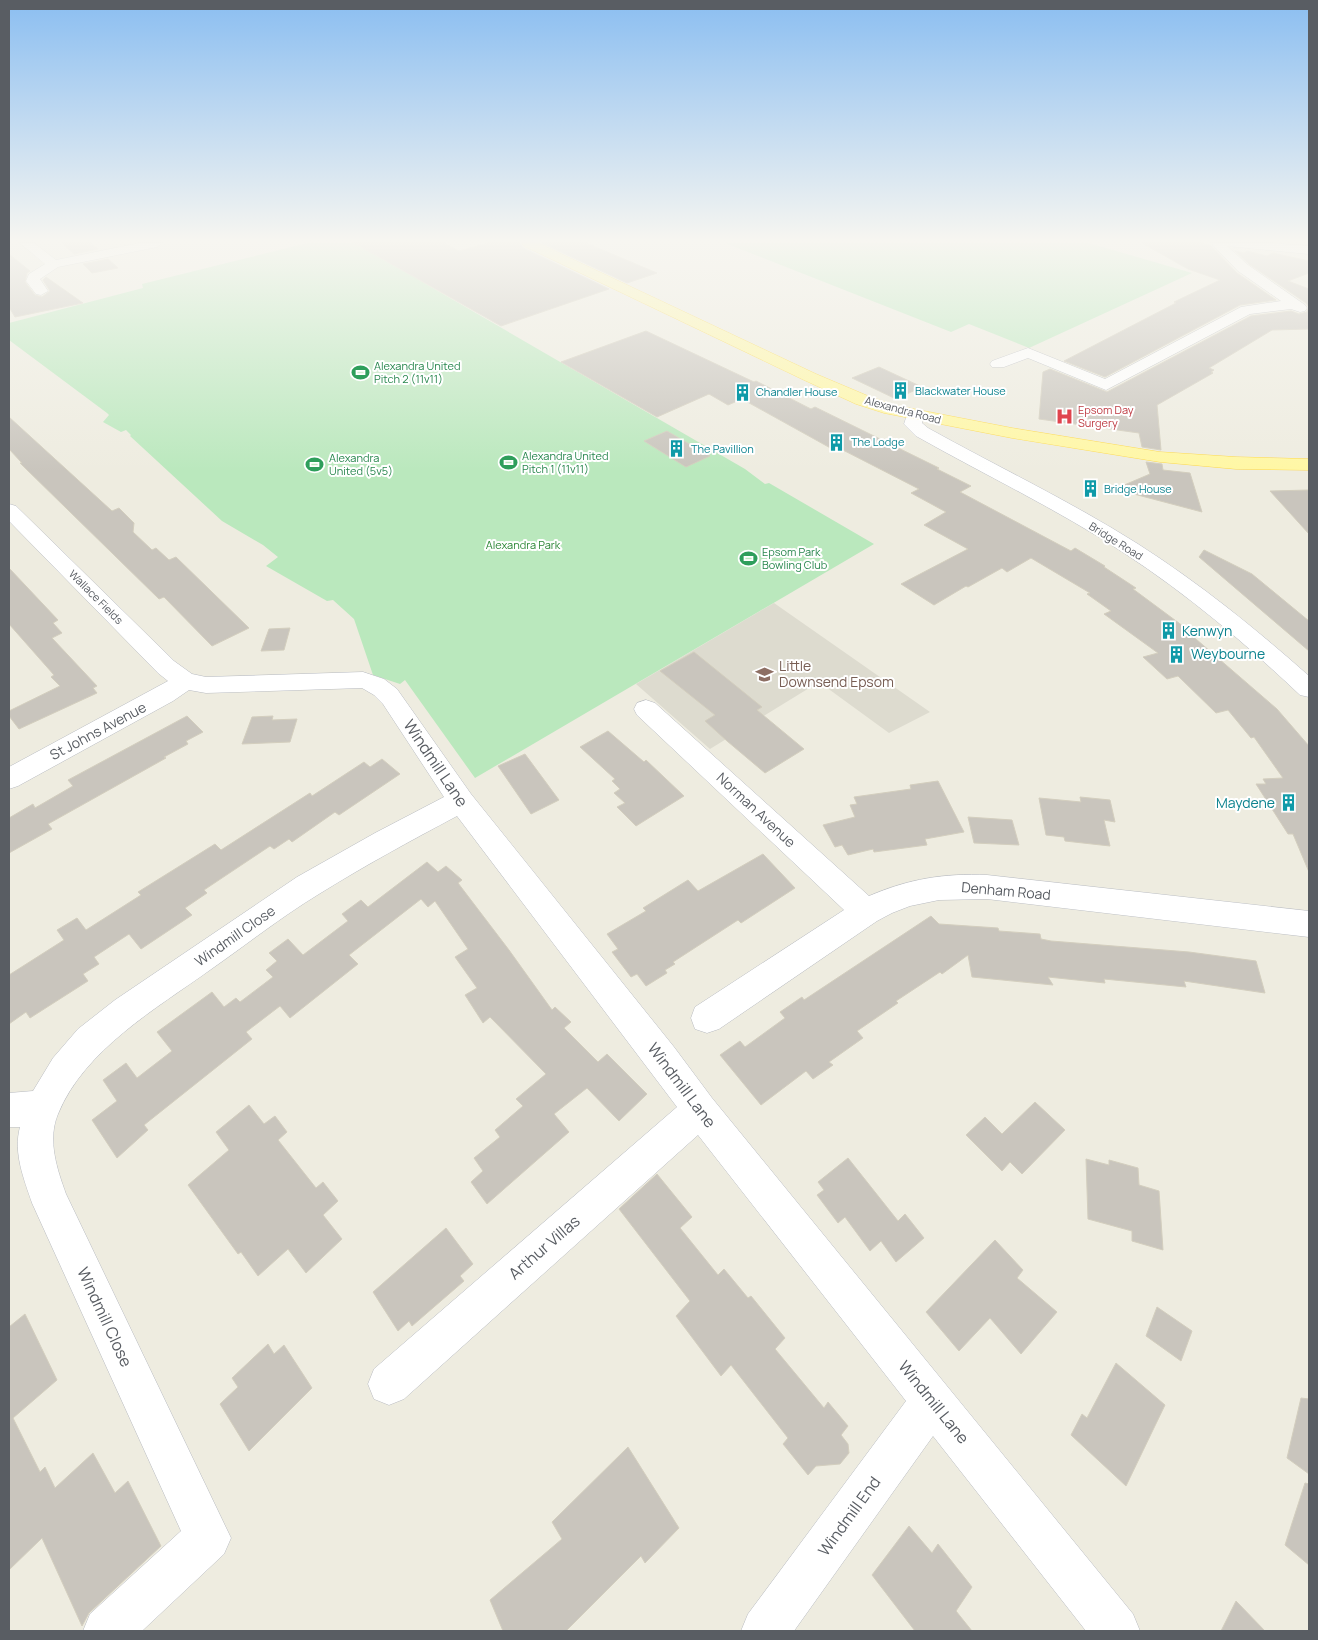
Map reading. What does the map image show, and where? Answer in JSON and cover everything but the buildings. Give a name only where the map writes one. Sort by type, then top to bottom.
[{"type":"main road","name":"Alexandra Road","points":[[690,320],[862,400],[914,416],[1160,457],[1228,463],[1309,465]]},
{"type":"street","points":[[998,364],[1022,353],[1028,353],[1106,385],[1228,320]]},
{"type":"street","name":"Bridge Road","points":[[914,416],[913,424],[922,432],[1050,500],[1130,548],[1186,586],[1221,613],[1309,689]]},
{"type":"street","name":"Wallace Fields","points":[[9,510],[166,667],[185,681]]},
{"type":"street","name":"Windmill Lane","points":[[185,681],[206,684],[363,680],[375,683],[392,698],[461,801],[656,1050],[700,1110],[1116,1631]]},
{"type":"street","name":"St Johns Avenue","points":[[9,779],[164,695],[185,681]]},
{"type":"street","name":"Norman Avenue","points":[[646,709],[866,912]]},
{"type":"street","name":"Windmill Close","points":[[107,1631],[208,1538],[51,1203],[40,1170],[35,1137],[25,1109],[65,1070],[90,1040],[126,1012],[307,886],[385,840],[461,801]]},
{"type":"street","name":"Denham Road","points":[[707,1018],[866,912],[892,899],[915,891],[950,886],[968,886],[1309,924]]},
{"type":"street","name":"Arthur Villas","points":[[388,1384],[700,1110]]},
{"type":"street","name":"Windmill End","points":[[765,1631],[932,1401]]},
{"type":"shaded area","name":"Little Downsend Epsom","points":[[774,603],[930,712],[889,733],[819,682],[710,749],[636,684]]},
{"type":"green space","name":"Alexandra Park","points":[[22,320],[487,320],[745,469],[765,484],[769,483],[874,544],[475,778],[405,680],[400,684],[373,675],[354,619],[333,600],[327,601],[266,566],[278,557],[263,545],[222,521],[130,436],[126,430],[121,432],[103,422],[109,415],[107,413],[9,340],[9,323]]},
{"type":"green space","points":[[919,320],[1091,320],[1029,348],[969,324],[951,332]]},
{"type":"place","name":"Alexandra United Pitch 2 (11v11)","points":[[360,372]]},
{"type":"place","name":"Blackwater House","points":[[901,391]]},
{"type":"place","name":"Chandler House","points":[[742,392]]},
{"type":"place","name":"Epsom Day Surgery","points":[[1064,416]]},
{"type":"place","name":"The Lodge","points":[[837,442]]},
{"type":"place","name":"The Pavillion","points":[[677,449]]},
{"type":"place","name":"Alexandra United Pitch 1 (11v11)","points":[[508,462]]},
{"type":"place","name":"Alexandra United (5v5)","points":[[315,464]]},
{"type":"place","name":"Bridge House","points":[[1090,489]]},
{"type":"place","name":"Epsom Park Bowling Club","points":[[748,558]]},
{"type":"place","name":"Kenwyn","points":[[1168,631]]},
{"type":"place","name":"Weybourne","points":[[1177,654]]},
{"type":"place","name":"Little Downsend Epsom","points":[[765,674]]},
{"type":"place","name":"Maydene","points":[[1289,803]]}]
